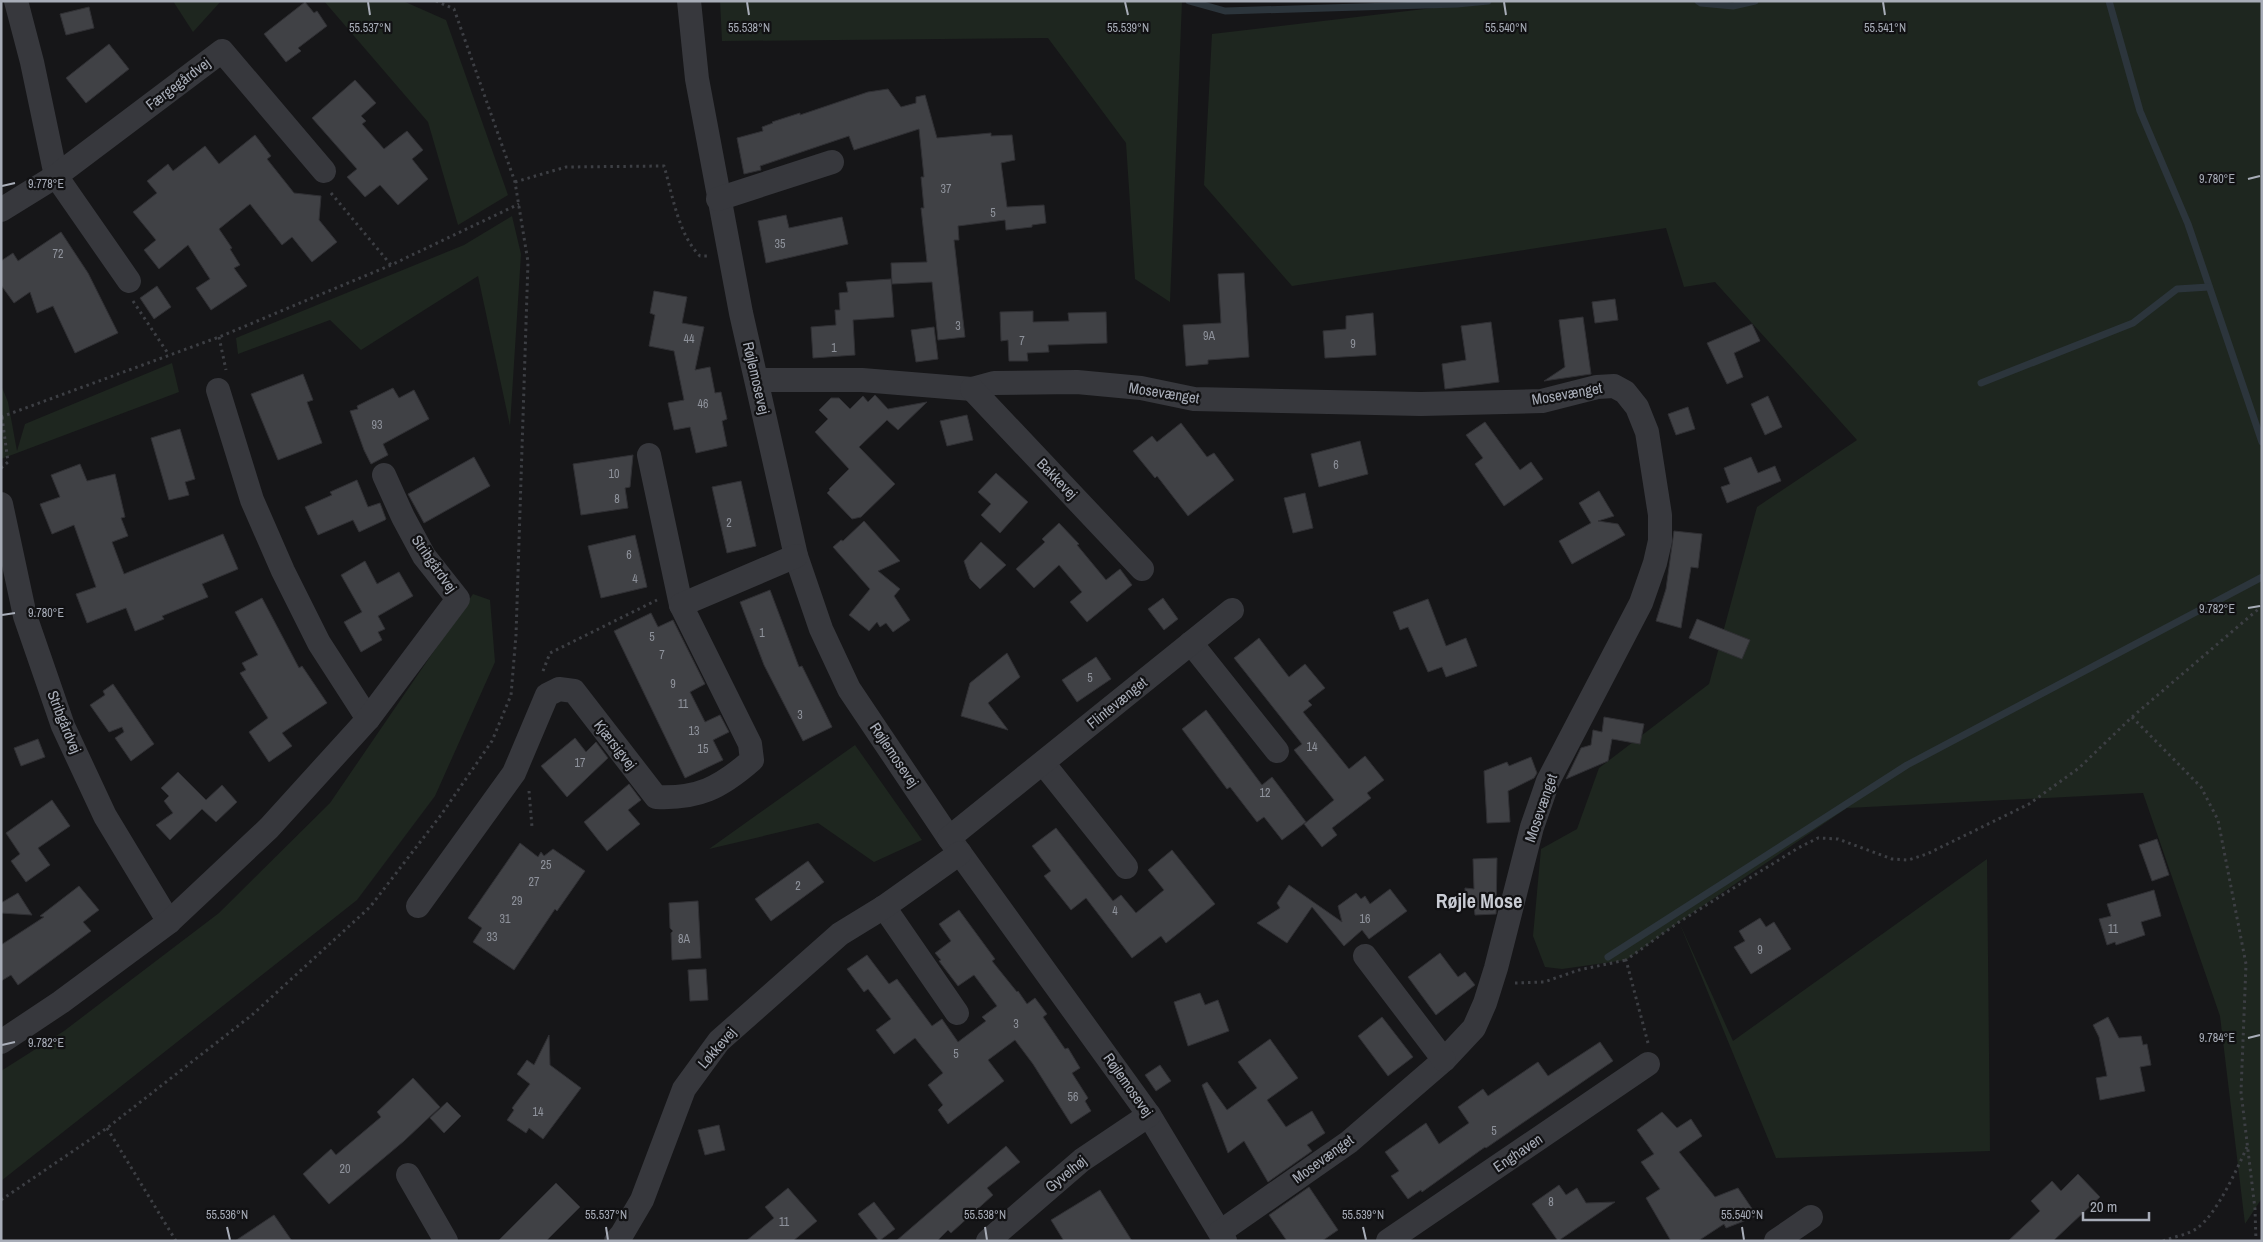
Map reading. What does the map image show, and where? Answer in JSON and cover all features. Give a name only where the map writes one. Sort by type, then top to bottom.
[{"type":"street","points":[[16,1],[32,62],[56,176],[129,282]]},
{"type":"street","name":"Røjlemosevej","points":[[689,1],[697,79],[718,199],[796,556],[821,629],[849,689],[955,846],[1149,1115],[1223,1236]]},
{"type":"street","name":"Færgegårdvej","points":[[1,210],[56,176],[222,51],[324,171]]},
{"type":"street","points":[[718,199],[832,162]]},
{"type":"street","name":"Mosevænget","points":[[757,380],[862,380],[972,389],[994,382],[1077,382],[1141,388],[1194,399],[1421,404],[1542,401],[1597,387],[1614,386],[1625,392],[1637,407],[1646,432],[1660,515],[1660,541],[1641,603],[1548,781],[1532,827],[1496,968],[1485,1003],[1474,1028],[1444,1060],[1349,1142],[1223,1236]]},
{"type":"street","name":"Bakkevej","points":[[972,389],[1142,568]]},
{"type":"street","points":[[218,390],[252,500],[283,571],[319,643],[368,719]]},
{"type":"street","name":"Kjærsigvej","points":[[418,906],[514,773],[547,695],[558,689],[574,692],[656,797],[676,798],[695,795],[730,779],[752,760],[750,744],[681,605],[649,455]]},
{"type":"street","name":"Stribgårdvej","points":[[1,1042],[61,1002],[169,922],[269,828],[368,719],[458,599],[424,556],[403,517],[384,475]]},
{"type":"street","name":"Stribgårdvej","points":[[1,504],[25,616],[63,726],[105,816],[169,922]]},
{"type":"street","points":[[681,605],[796,556]]},
{"type":"street","name":"Flintevænget","points":[[955,846],[1042,763],[1232,610]]},
{"type":"street","points":[[1191,644],[1277,751]]},
{"type":"street","points":[[1042,763],[1126,867]]},
{"type":"street","name":"Løkkevej","points":[[616,1241],[642,1200],[684,1089],[719,1041],[840,934],[884,908],[955,846]]},
{"type":"street","points":[[884,908],[957,1013]]},
{"type":"street","points":[[1365,956],[1444,1060]]},
{"type":"street","name":"Enghaven","points":[[1388,1241],[1648,1064]]},
{"type":"street","name":"Gyvelhøj","points":[[988,1241],[1082,1160],[1149,1115]]},
{"type":"street","points":[[408,1175],[446,1241]]},
{"type":"street","points":[[1776,1241],[1811,1217]]},
{"type":"path","points":[[515,182],[566,166],[664,166],[680,221],[690,246],[700,256],[730,256]]},
{"type":"path","points":[[324,171],[319,179],[391,265]]},
{"type":"path","points":[[1,468],[8,462],[1,417],[219,337],[391,265],[519,204]]},
{"type":"path","points":[[129,282],[125,290],[169,356]]},
{"type":"path","points":[[218,390],[228,375],[219,337]]},
{"type":"path","points":[[1496,968],[1506,981],[1522,984],[1544,982],[1578,970],[1626,960],[1679,922],[1798,848],[1818,838],[1838,839],[1892,859],[1908,860],[1927,854],[2029,804],[2079,768],[2132,717],[2262,606]]},
{"type":"path","points":[[2132,717],[2201,787],[2218,820],[2246,964],[2241,1092],[2255,1209],[2256,1241]]},
{"type":"path","points":[[1626,960],[1648,1038],[1648,1064]]},
{"type":"path","points":[[107,1128],[176,1241]]},
{"type":"path","points":[[2163,1241],[2196,1228],[2213,1210],[2231,1181],[2248,1147]]},
{"type":"shaded area","points":[[173,1],[221,1],[193,32]]},
{"type":"shaded area","points":[[324,1],[403,1],[446,20],[508,195],[458,225],[428,122]]},
{"type":"shaded area","points":[[720,1],[1182,1],[1170,302],[1135,279],[1126,143],[1048,38],[722,41]]},
{"type":"shaded area","name":"Røjle Mose","points":[[1492,1],[2262,1],[2262,1198],[2245,1224],[2220,1016],[2143,793],[1847,808],[1626,960],[1562,969],[1545,967],[1533,936],[1541,849],[1577,829],[1599,768],[1709,684],[1757,507],[1857,440],[1715,282],[1684,287],[1666,228],[1292,286],[1204,185],[1212,34]]},
{"type":"shaded area","points":[[512,216],[521,254],[510,426],[478,276],[361,350],[330,320],[238,354],[236,338],[464,245]]},
{"type":"shaded area","points":[[172,363],[179,392],[1,459],[1,385],[8,402],[17,451],[25,424]]},
{"type":"shaded area","points":[[473,594],[490,600],[495,662],[435,796],[357,900],[1,1181],[1,1071],[64,1031],[219,913],[330,803]]},
{"type":"shaded area","points":[[855,745],[922,840],[874,862],[818,823],[709,849]]},
{"type":"shaded area","points":[[1987,859],[1990,1151],[1776,1158],[1679,922],[1733,1041]]},
{"type":"building","points":[[305,2],[314,13],[317,11],[327,26],[298,48],[301,51],[286,62],[264,34]]},
{"type":"building","points":[[89,7],[94,28],[66,35],[60,14]]},
{"type":"building","points":[[109,44],[129,69],[86,103],[66,78]]},
{"type":"building","points":[[355,80],[376,103],[361,116],[366,121],[362,124],[384,149],[407,131],[423,150],[412,159],[428,179],[398,205],[380,185],[365,197],[347,177],[357,169],[312,118]]},
{"type":"building","points":[[888,89],[901,107],[916,103],[916,97],[925,95],[937,138],[991,133],[991,136],[1012,135],[1015,160],[1001,163],[1007,207],[1044,205],[1046,223],[1032,225],[1032,227],[1006,230],[1005,220],[958,226],[959,240],[954,240],[965,337],[938,340],[932,282],[892,284],[891,263],[927,262],[921,208],[924,208],[921,177],[924,177],[919,129],[854,150],[849,136],[760,166],[761,170],[744,174],[737,138],[763,131],[762,127],[772,122],[800,113],[800,115],[868,92]]},
{"type":"building","points":[[255,135],[271,156],[267,159],[294,193],[321,196],[319,220],[337,242],[312,262],[292,237],[282,245],[250,204],[219,229],[232,248],[230,249],[240,265],[234,268],[247,286],[211,310],[196,288],[210,279],[188,245],[159,269],[144,250],[156,240],[133,212],[157,193],[147,181],[168,164],[173,171],[205,146],[219,164]]},
{"type":"building","points":[[786,215],[789,228],[842,217],[848,244],[766,263],[758,221]]},
{"type":"building","points":[[61,232],[88,273],[118,333],[75,353],[53,306],[37,313],[30,292],[14,303],[1,285],[1,261],[13,253],[18,261]]},
{"type":"building","points":[[1244,273],[1249,357],[1208,360],[1208,364],[1186,366],[1183,325],[1221,323],[1218,274]]},
{"type":"building","points":[[891,279],[894,317],[853,320],[855,355],[813,358],[811,327],[836,325],[835,310],[840,310],[839,293],[848,292],[846,282]]},
{"type":"building","points":[[157,286],[171,307],[154,319],[140,298]]},
{"type":"building","points":[[654,291],[687,297],[682,323],[704,327],[695,370],[710,367],[715,393],[721,392],[727,419],[722,421],[727,446],[696,453],[690,427],[674,430],[668,403],[684,400],[674,351],[649,346],[655,315],[650,313]]},
{"type":"building","points":[[1615,299],[1618,320],[1595,323],[1592,302]]},
{"type":"building","points":[[1033,311],[1033,322],[1069,321],[1068,313],[1106,312],[1107,343],[1048,345],[1049,352],[1027,353],[1028,361],[1009,361],[1008,340],[1001,341],[1000,312]]},
{"type":"building","points":[[1373,313],[1376,355],[1325,358],[1323,331],[1346,329],[1346,316]]},
{"type":"building","points":[[1583,317],[1591,374],[1544,381],[1565,367],[1559,320]]},
{"type":"building","points":[[1491,322],[1499,382],[1445,389],[1442,364],[1466,360],[1461,326]]},
{"type":"building","points":[[1752,324],[1760,341],[1734,353],[1743,377],[1727,384],[1707,343]]},
{"type":"building","points":[[934,327],[938,359],[916,362],[911,330]]},
{"type":"building","points":[[303,374],[313,400],[307,402],[322,443],[278,460],[251,394]]},
{"type":"building","points":[[393,388],[399,398],[414,390],[429,419],[383,444],[388,455],[371,464],[350,411],[358,409],[357,406]]},
{"type":"building","points":[[875,395],[888,409],[927,402],[898,430],[887,420],[859,447],[895,484],[861,517],[852,519],[827,493],[849,469],[815,432],[828,419],[819,410],[831,398],[839,398],[850,409],[863,396],[868,402]]},
{"type":"building","points":[[1768,396],[1782,427],[1765,435],[1751,404]]},
{"type":"building","points":[[1688,407],[1695,429],[1676,435],[1668,414]]},
{"type":"building","points":[[967,415],[973,440],[947,446],[940,421]]},
{"type":"building","points":[[1485,422],[1520,470],[1531,462],[1543,479],[1504,506],[1475,464],[1483,458],[1466,435]]},
{"type":"building","points":[[1181,423],[1207,457],[1214,453],[1234,480],[1188,516],[1157,476],[1155,478],[1133,451],[1152,436],[1157,442]]},
{"type":"building","points":[[180,429],[195,479],[185,482],[189,495],[169,500],[151,438]]},
{"type":"building","points":[[1360,441],[1368,474],[1319,487],[1311,454]]},
{"type":"building","points":[[633,455],[630,487],[625,488],[628,508],[581,515],[573,464]]},
{"type":"building","points":[[474,457],[490,486],[424,523],[408,494]]},
{"type":"building","points":[[1751,457],[1758,473],[1775,466],[1781,481],[1727,503],[1721,487],[1730,484],[1724,468]]},
{"type":"building","points":[[80,464],[87,481],[115,474],[125,517],[121,518],[128,536],[112,542],[124,574],[223,534],[238,569],[202,584],[208,597],[162,616],[164,619],[135,631],[126,608],[87,623],[76,594],[96,587],[74,525],[52,534],[40,504],[60,497],[51,475]]},
{"type":"building","points":[[996,473],[1028,502],[1000,533],[981,515],[991,504],[978,492]]},
{"type":"building","points":[[357,480],[368,507],[380,503],[386,519],[359,532],[353,520],[318,535],[305,507],[332,495],[330,492]]},
{"type":"building","points":[[741,481],[756,546],[727,553],[712,487]]},
{"type":"building","points":[[1599,491],[1614,516],[1598,521],[1618,524],[1625,535],[1572,564],[1559,541],[1591,523],[1579,503]]},
{"type":"building","points":[[1305,493],[1313,528],[1293,533],[1284,498]]},
{"type":"building","points":[[864,521],[900,561],[878,571],[900,589],[894,596],[910,620],[893,632],[886,623],[880,627],[877,622],[869,631],[849,615],[870,589],[833,547],[841,540],[843,541]]},
{"type":"building","points":[[1059,523],[1079,544],[1077,545],[1106,580],[1120,569],[1132,585],[1087,622],[1070,602],[1082,592],[1059,565],[1034,588],[1016,569],[1045,542],[1042,539]]},
{"type":"building","points":[[1674,531],[1702,534],[1698,568],[1691,567],[1681,628],[1656,621],[1666,589]]},
{"type":"building","points":[[635,535],[647,587],[601,598],[588,546]]},
{"type":"building","points":[[981,542],[1006,565],[980,589],[970,579],[964,561]]},
{"type":"building","points":[[365,561],[377,584],[399,572],[413,596],[378,616],[385,629],[378,632],[382,640],[361,652],[344,622],[362,612],[341,575]]},
{"type":"building","points":[[770,590],[799,667],[802,666],[832,727],[803,741],[764,665],[740,602]]},
{"type":"building","points":[[262,598],[299,668],[302,666],[327,703],[282,733],[292,746],[269,762],[249,732],[268,718],[240,673],[246,670],[242,663],[258,655],[235,612]]},
{"type":"building","points":[[1163,598],[1178,619],[1164,630],[1148,609]]},
{"type":"building","points":[[1428,599],[1446,646],[1466,638],[1477,666],[1446,677],[1442,667],[1428,672],[1408,627],[1400,630],[1393,612]]},
{"type":"building","points":[[651,613],[658,627],[673,620],[705,684],[690,692],[705,722],[720,715],[729,732],[713,740],[723,760],[685,778],[614,631]]},
{"type":"building","points":[[1697,619],[1750,640],[1742,659],[1689,638]]},
{"type":"building","points":[[1259,638],[1289,677],[1305,664],[1325,688],[1308,701],[1312,705],[1303,712],[1349,769],[1365,756],[1384,780],[1367,793],[1371,798],[1332,828],[1337,835],[1322,847],[1304,824],[1334,800],[1294,750],[1302,744],[1234,658]]},
{"type":"building","points":[[1007,653],[1020,677],[988,703],[1008,730],[961,716],[970,683]]},
{"type":"building","points":[[1096,657],[1111,679],[1077,702],[1062,680]]},
{"type":"building","points":[[113,684],[154,744],[131,761],[115,738],[124,732],[122,727],[109,732],[90,705],[105,695],[103,691]]},
{"type":"building","points":[[1206,710],[1262,785],[1272,777],[1306,822],[1282,840],[1264,817],[1257,822],[1230,787],[1227,789],[1182,729]]},
{"type":"building","points":[[1604,717],[1644,724],[1640,744],[1612,739],[1608,761],[1566,779],[1581,748],[1591,745],[1593,730],[1602,732]]},
{"type":"building","points":[[575,738],[586,752],[596,742],[608,758],[567,797],[541,766]]},
{"type":"building","points":[[38,739],[45,757],[21,766],[14,748]]},
{"type":"building","points":[[1531,757],[1537,773],[1534,778],[1508,791],[1510,822],[1487,823],[1484,771],[1507,762],[1509,766]]},
{"type":"building","points":[[178,772],[206,800],[222,785],[237,802],[216,822],[202,809],[170,840],[156,825],[173,813],[164,801],[169,796],[161,788]]},
{"type":"building","points":[[629,784],[641,800],[628,810],[640,824],[607,851],[584,822]]},
{"type":"building","points":[[52,800],[70,826],[38,848],[50,865],[26,882],[11,861],[20,854],[6,833]]},
{"type":"building","points":[[1056,828],[1113,901],[1121,895],[1136,913],[1164,890],[1148,870],[1172,850],[1215,904],[1166,943],[1161,936],[1132,958],[1086,898],[1071,910],[1044,876],[1051,871],[1032,846]]},
{"type":"building","points":[[2157,839],[2169,875],[2152,881],[2139,845]]},
{"type":"building","points":[[520,843],[538,857],[541,852],[544,856],[553,849],[585,871],[557,911],[555,909],[514,970],[473,942],[482,928],[468,918]]},
{"type":"building","points":[[1497,858],[1496,914],[1475,915],[1474,906],[1465,906],[1465,888],[1474,889],[1473,859]]},
{"type":"building","points":[[808,861],[824,882],[771,921],[755,899]]},
{"type":"building","points":[[1289,885],[1342,922],[1338,906],[1356,893],[1361,899],[1365,896],[1370,904],[1390,889],[1407,911],[1369,939],[1362,930],[1344,946],[1312,907],[1287,943],[1257,923],[1280,908],[1277,903]]},
{"type":"building","points":[[79,886],[99,910],[83,922],[91,931],[18,985],[11,975],[1,981],[1,945],[44,917],[40,916]]},
{"type":"building","points":[[2154,890],[2161,916],[2141,922],[2145,935],[2116,945],[2115,942],[2107,945],[2099,919],[2111,916],[2107,904]]},
{"type":"building","points":[[18,893],[32,915],[1,913],[1,903]]},
{"type":"building","points":[[698,901],[701,958],[672,960],[671,933],[673,931],[670,928],[669,903]]},
{"type":"building","points":[[959,910],[995,959],[992,961],[1027,1004],[1035,998],[1047,1014],[1043,1017],[1065,1049],[1068,1048],[1080,1068],[1072,1073],[1088,1098],[1085,1101],[1091,1111],[1071,1124],[1033,1064],[1015,1040],[988,1060],[1004,1081],[948,1124],[938,1110],[943,1105],[928,1085],[943,1073],[915,1038],[894,1054],[876,1030],[891,1019],[868,989],[864,992],[847,969],[867,955],[889,984],[897,979],[932,1026],[942,1019],[958,1042],[986,1021],[982,1017],[997,1006],[974,975],[958,986],[935,953],[951,941],[939,924]]},
{"type":"building","points":[[1760,918],[1766,927],[1774,922],[1791,949],[1751,974],[1734,947],[1745,941],[1739,931]]},
{"type":"building","points":[[1440,953],[1458,977],[1465,972],[1475,985],[1436,1015],[1408,977]]},
{"type":"building","points":[[706,969],[708,1000],[690,1001],[688,970]]},
{"type":"building","points":[[1200,993],[1205,1005],[1218,1000],[1229,1031],[1188,1046],[1174,1002]]},
{"type":"building","points":[[1382,1017],[1413,1057],[1388,1076],[1358,1036]]},
{"type":"building","points":[[2108,1017],[2119,1038],[2141,1036],[2143,1045],[2147,1044],[2151,1065],[2140,1067],[2145,1091],[2100,1100],[2096,1078],[2107,1076],[2099,1037],[2093,1025]]},
{"type":"building","points":[[549,1035],[550,1065],[581,1088],[543,1139],[529,1128],[526,1133],[507,1120],[514,1110],[512,1108],[530,1084],[517,1074],[527,1060],[534,1065]]},
{"type":"building","points":[[1270,1039],[1298,1078],[1267,1100],[1286,1127],[1312,1111],[1325,1133],[1307,1145],[1312,1151],[1268,1182],[1244,1141],[1228,1153],[1202,1085],[1207,1082],[1227,1110],[1257,1088],[1238,1062]]},
{"type":"building","points":[[1600,1042],[1613,1061],[1422,1192],[1421,1190],[1408,1199],[1391,1176],[1399,1171],[1385,1152],[1426,1123],[1439,1144],[1469,1123],[1458,1107],[1483,1089],[1488,1096],[1538,1062],[1548,1076]]},
{"type":"building","points":[[1160,1065],[1171,1081],[1156,1091],[1145,1075]]},
{"type":"building","points":[[413,1078],[440,1107],[404,1141],[329,1204],[303,1174],[331,1149],[336,1155],[381,1117],[377,1112]]},
{"type":"building","points":[[447,1102],[461,1116],[444,1133],[430,1118]]},
{"type":"building","points":[[1662,1112],[1677,1128],[1691,1119],[1702,1136],[1679,1152],[1715,1197],[1738,1188],[1757,1216],[1726,1228],[1724,1224],[1698,1241],[1671,1241],[1646,1198],[1660,1189],[1641,1162],[1654,1154],[1637,1130]]},
{"type":"building","points":[[719,1125],[725,1150],[705,1155],[698,1130]]},
{"type":"building","points":[[1006,1146],[1020,1162],[987,1188],[993,1195],[951,1233],[948,1230],[937,1241],[896,1241]]},
{"type":"building","points":[[2078,1174],[2100,1197],[2053,1241],[2008,1241],[2040,1211],[2031,1201],[2052,1181],[2061,1191]]},
{"type":"building","points":[[556,1183],[580,1207],[546,1241],[498,1241]]},
{"type":"building","points":[[1559,1185],[1566,1195],[1577,1188],[1586,1203],[1615,1202],[1558,1241],[1532,1204]]},
{"type":"building","points":[[1309,1187],[1338,1230],[1322,1241],[1287,1241],[1269,1215]]},
{"type":"building","points":[[788,1188],[817,1221],[793,1241],[746,1241],[774,1218],[765,1207]]},
{"type":"building","points":[[1100,1190],[1132,1241],[1064,1241],[1051,1220]]},
{"type":"building","points":[[874,1202],[895,1229],[879,1241],[858,1214]]},
{"type":"building","points":[[274,1215],[292,1241],[235,1241]]},
{"type":"waterway","points":[[1189,1],[1225,11],[1457,4],[1488,1]]},
{"type":"waterway","points":[[1698,1],[1701,3],[1733,6],[1755,1]]},
{"type":"waterway","points":[[2109,1],[2140,111],[2188,224],[2262,442]]},
{"type":"waterway","points":[[1981,383],[2133,323],[2177,289],[2209,287]]},
{"type":"waterway","points":[[1608,957],[1907,765],[2262,577]]},
{"type":"district","name":"Røjle Mose","points":[[1479,901]]}]
